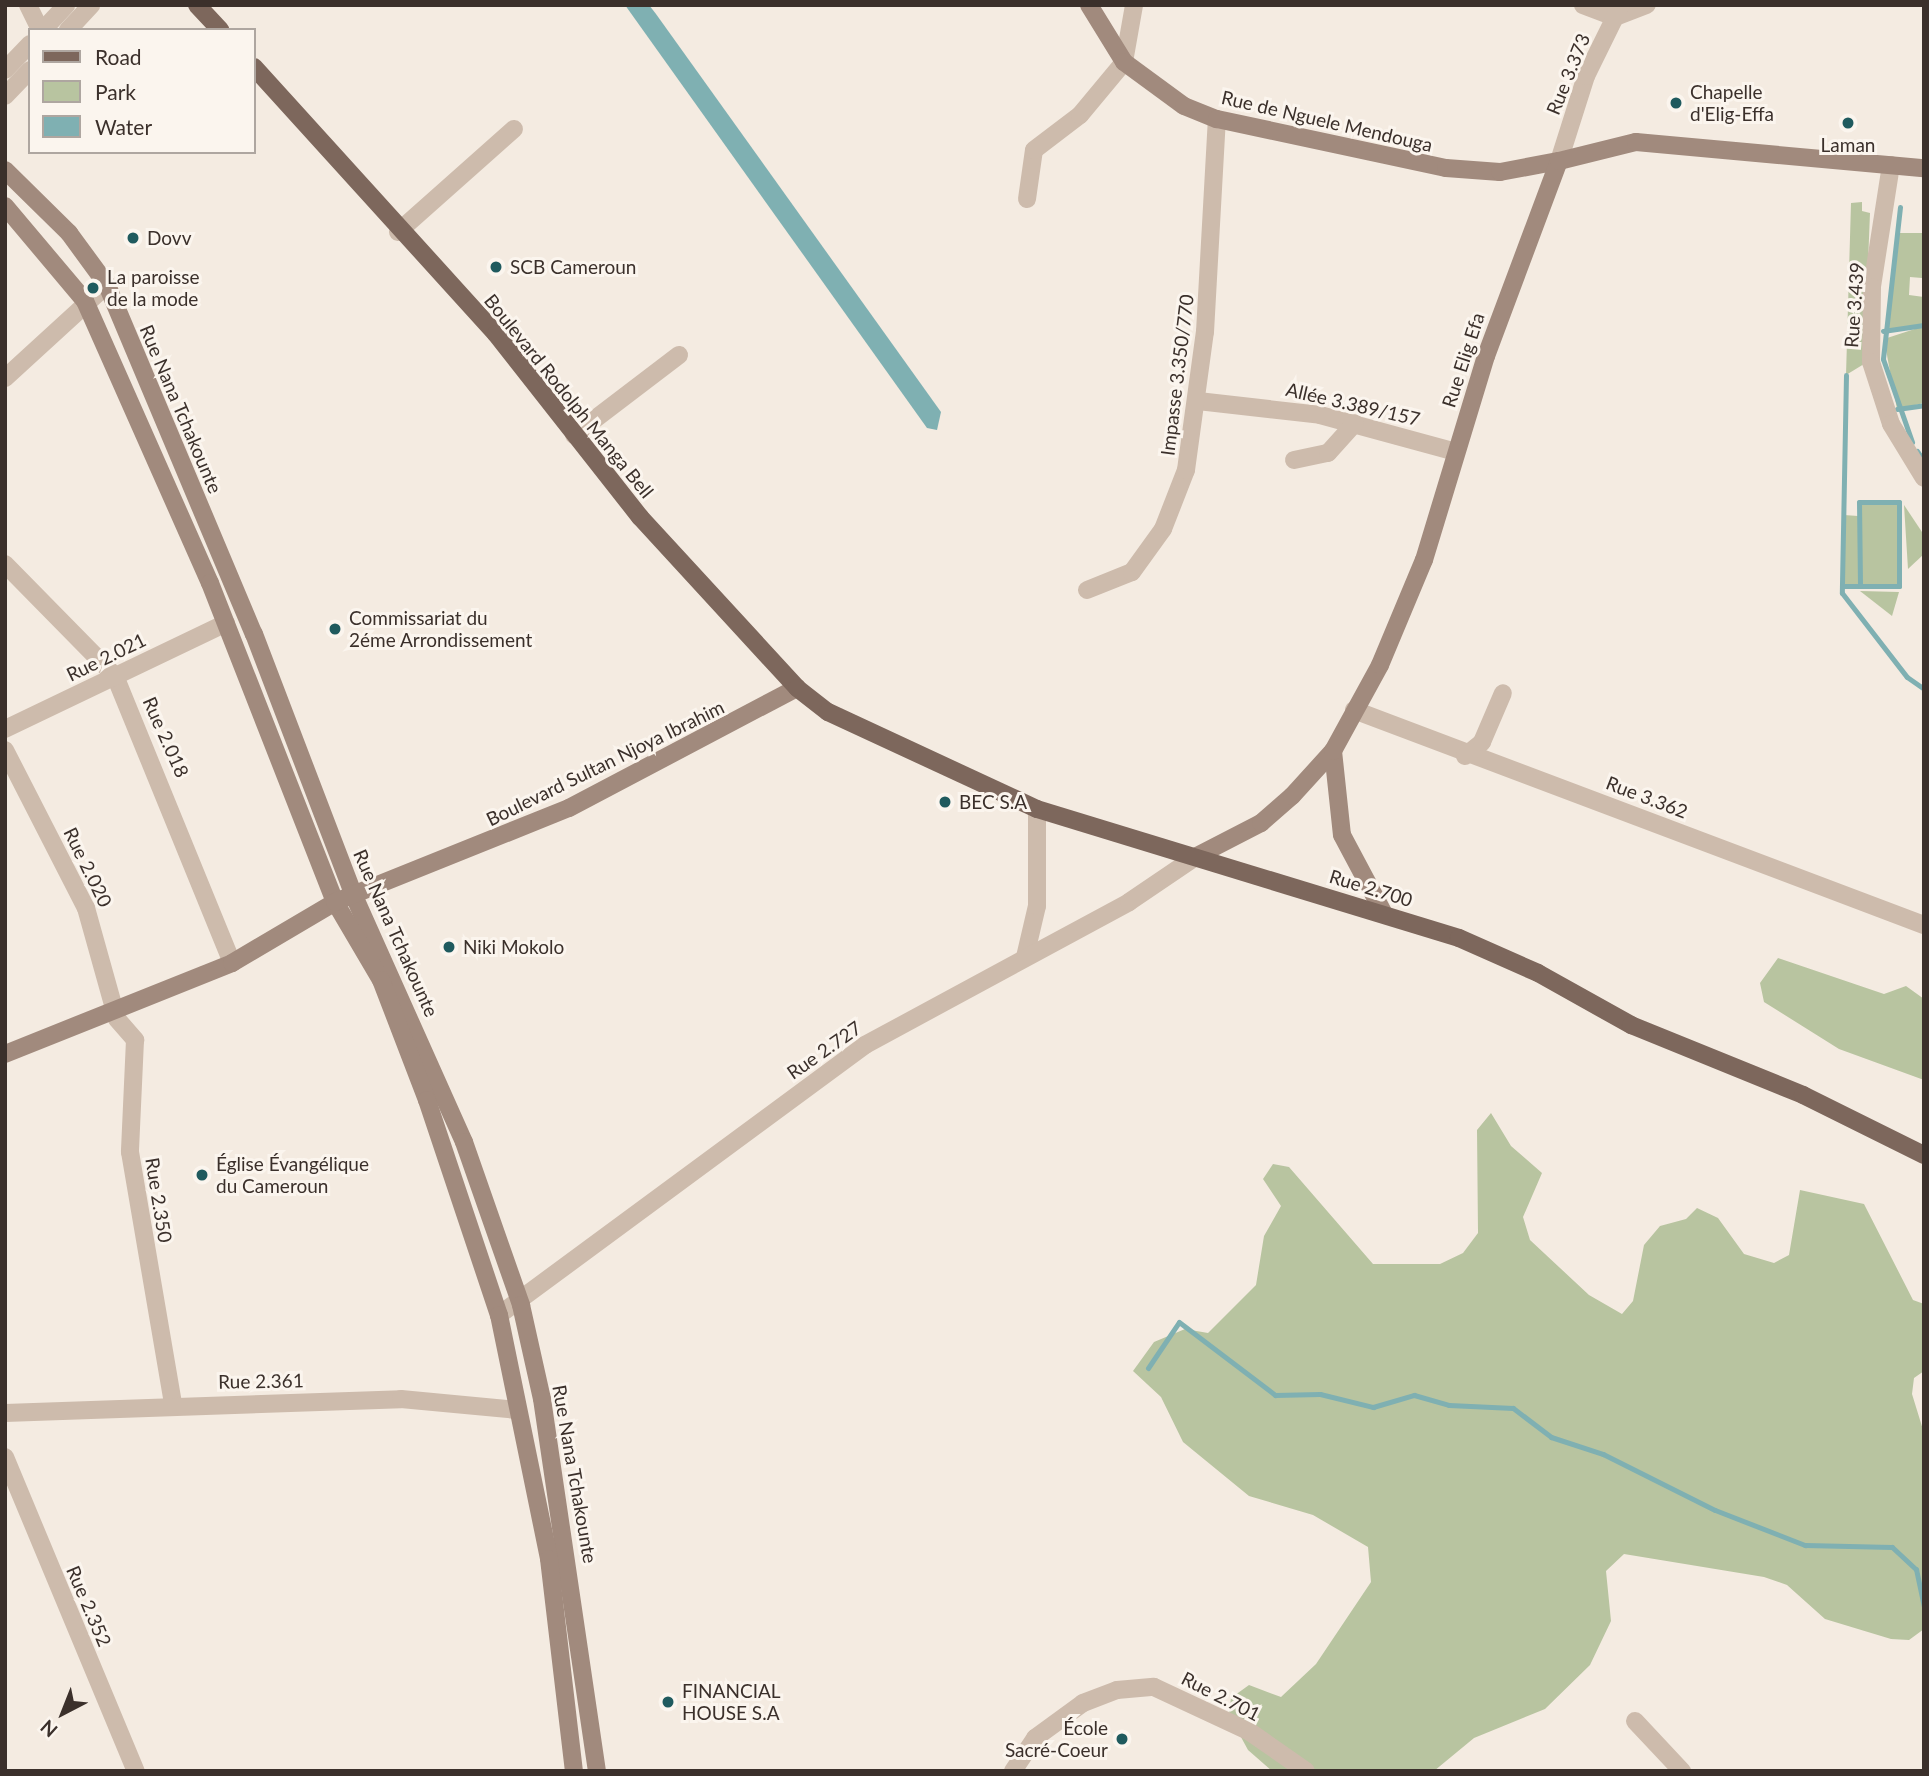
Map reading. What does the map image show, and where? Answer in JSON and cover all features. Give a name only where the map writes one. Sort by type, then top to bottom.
[{"type":"main road","points":[[197,5],[218,28]]},
{"type":"main road","name":"Rue de Nguele Mendouga","points":[[1089,5],[1124,62],[1184,106],[1217,119],[1446,168],[1500,172],[1559,160]]},
{"type":"main road","name":"Boulevard Rodolph Manga Bell","points":[[256,69],[398,232],[496,334],[574,435],[797,688]]},
{"type":"main road","points":[[1559,160],[1636,142],[1924,169]]},
{"type":"main road","name":"Rue Elig Efa","points":[[1197,856],[1261,823],[1333,751],[1408,602],[1524,243],[1559,160]]},
{"type":"main road","name":"Rue Nana Tchakounte","points":[[5,170],[69,233],[107,285],[229,576],[354,896],[521,1305],[568,1545],[597,1771]]},
{"type":"main road","name":"Rue Nana Tchakounte","points":[[5,206],[85,301],[210,583],[335,902],[381,980],[426,1074],[499,1315],[549,1559],[575,1771]]},
{"type":"main road","points":[[210,583],[229,576]]},
{"type":"main road","name":"Rue 2.700","points":[[797,688],[845,721],[1037,809],[1382,912],[1538,973],[1631,1025],[1803,1095],[1924,1155]]},
{"type":"main road","name":"Boulevard Sultan Njoya Ibrahim","points":[[5,1054],[232,963],[335,902],[569,808],[797,688]]},
{"type":"main road","points":[[1333,751],[1342,835],[1382,912]]},
{"type":"street","points":[[28,5],[40,28]]},
{"type":"street","points":[[43,28],[66,5]]},
{"type":"street","points":[[70,28],[91,5]]},
{"type":"street","points":[[1027,199],[1034,150],[1080,115],[1124,62],[1134,5]]},
{"type":"street","points":[[1583,5],[1618,11],[1647,5]]},
{"type":"street","name":"Rue 3.373","points":[[1559,160],[1586,76],[1618,11]]},
{"type":"street","points":[[5,71],[28,46]]},
{"type":"street","points":[[5,96],[28,72]]},
{"type":"street","name":"Impasse 3.350/770","points":[[1087,590],[1132,572],[1163,528],[1186,470],[1198,401],[1217,119]]},
{"type":"street","points":[[398,232],[514,129]]},
{"type":"street","name":"Rue 3.439","points":[[1891,165],[1872,286],[1871,362],[1891,424],[1924,478]]},
{"type":"street","points":[[5,378],[85,301],[107,285]]},
{"type":"street","points":[[574,435],[679,355]]},
{"type":"street","name":"Allée 3.389/157","points":[[1198,401],[1355,423],[1456,452]]},
{"type":"street","points":[[1294,460],[1328,453],[1355,423]]},
{"type":"street","name":"Rue 2.018","points":[[5,564],[114,676],[232,963]]},
{"type":"street","name":"Rue 2.021","points":[[5,729],[226,623]]},
{"type":"street","points":[[1465,756],[1482,742],[1503,694]]},
{"type":"street","name":"Rue 3.362","points":[[1354,710],[1465,756],[1924,925]]},
{"type":"street","name":"Rue 2.020","points":[[5,750],[86,908],[119,1007]]},
{"type":"street","points":[[1025,957],[1037,906],[1037,809]]},
{"type":"street","name":"Rue 2.727","points":[[499,1315],[521,1305],[691,1170],[865,1045],[1129,902],[1197,856]]},
{"type":"street","name":"Rue 2.350","points":[[119,1007],[117,1019],[135,1040],[130,1152],[173,1403]]},
{"type":"street","name":"Rue 2.361","points":[[5,1413],[173,1403],[401,1399],[517,1410]]},
{"type":"street","name":"Rue 2.352","points":[[5,1457],[136,1771]]},
{"type":"street","name":"Rue 2.701","points":[[1013,1771],[1035,1738],[1083,1703],[1117,1690],[1154,1687],[1250,1732],[1306,1771]]},
{"type":"street","points":[[1635,1721],[1682,1771]]},
{"type":"green space","points":[[1862,202],[1862,211],[1870,213],[1864,364],[1846,375],[1851,203]]},
{"type":"green space","points":[[1897,233],[1924,233],[1922,278],[1910,277],[1909,295],[1924,297],[1924,324],[1886,330]]},
{"type":"green space","points":[[1924,326],[1924,403],[1897,409],[1884,339]]},
{"type":"green space","points":[[1859,502],[1899,502],[1899,586],[1860,586]]},
{"type":"green space","points":[[1904,505],[1924,535],[1924,554],[1908,569]]},
{"type":"green space","points":[[1844,515],[1858,516],[1858,584],[1843,584]]},
{"type":"green space","points":[[1860,591],[1899,592],[1892,616]]},
{"type":"green space","points":[[1778,958],[1884,994],[1906,986],[1924,999],[1924,1080],[1839,1049],[1764,1002],[1760,983]]},
{"type":"green space","points":[[1491,1113],[1511,1146],[1542,1173],[1523,1217],[1530,1240],[1589,1295],[1622,1314],[1633,1301],[1644,1245],[1660,1226],[1686,1219],[1697,1208],[1718,1218],[1744,1254],[1774,1263],[1789,1255],[1800,1190],[1864,1204],[1913,1300],[1924,1304],[1924,1371],[1914,1378],[1912,1394],[1924,1433],[1924,1629],[1909,1640],[1891,1639],[1825,1619],[1787,1585],[1764,1577],[1624,1554],[1606,1571],[1611,1621],[1590,1665],[1545,1709],[1474,1738],[1434,1771],[1272,1771],[1248,1750],[1229,1715],[1231,1698],[1249,1685],[1281,1697],[1316,1664],[1371,1582],[1368,1547],[1313,1515],[1249,1496],[1183,1442],[1161,1397],[1133,1371],[1154,1342],[1185,1329],[1208,1333],[1256,1285],[1264,1236],[1281,1206],[1263,1179],[1273,1164],[1289,1167],[1373,1264],[1440,1264],[1463,1253],[1478,1233],[1477,1130]]},
{"type":"water","points":[[625,5],[649,5],[656,14],[941,412],[937,430],[927,428]]},
{"type":"waterway","points":[[1900,207],[1883,359],[1912,442]]},
{"type":"waterway","points":[[1883,331],[1924,325]]},
{"type":"waterway","points":[[1846,375],[1842,593],[1907,677],[1924,689]]},
{"type":"waterway","points":[[1897,409],[1924,405]]},
{"type":"waterway","points":[[1917,451],[1924,461]]},
{"type":"waterway","points":[[1842,586],[1899,586],[1899,502],[1859,502],[1860,586]]},
{"type":"waterway","points":[[1148,1368],[1179,1322],[1275,1395],[1320,1394],[1373,1407],[1414,1395],[1449,1405],[1513,1408],[1551,1437],[1603,1454],[1715,1510],[1805,1545],[1892,1547],[1916,1569],[1924,1606]]},
{"type":"place","name":"Chapelle d'Elig-Effa","points":[[1676,103]]},
{"type":"place","name":"Laman","points":[[1848,123]]},
{"type":"place","name":"Dovv","points":[[133,238]]},
{"type":"place","name":"SCB Cameroun","points":[[496,267]]},
{"type":"place","name":"La paroisse de la mode","points":[[93,288]]},
{"type":"place","name":"Commissariat du 2éme Arrondissement","points":[[335,629]]},
{"type":"place","name":"BEC S.A","points":[[945,802]]},
{"type":"place","name":"Niki Mokolo","points":[[449,947]]},
{"type":"place","name":"Église Évangélique du Cameroun","points":[[202,1175]]},
{"type":"place","name":"FINANCIAL HOUSE S.A","points":[[668,1702]]},
{"type":"place","name":"École Sacré-Coeur","points":[[1122,1739]]}]
